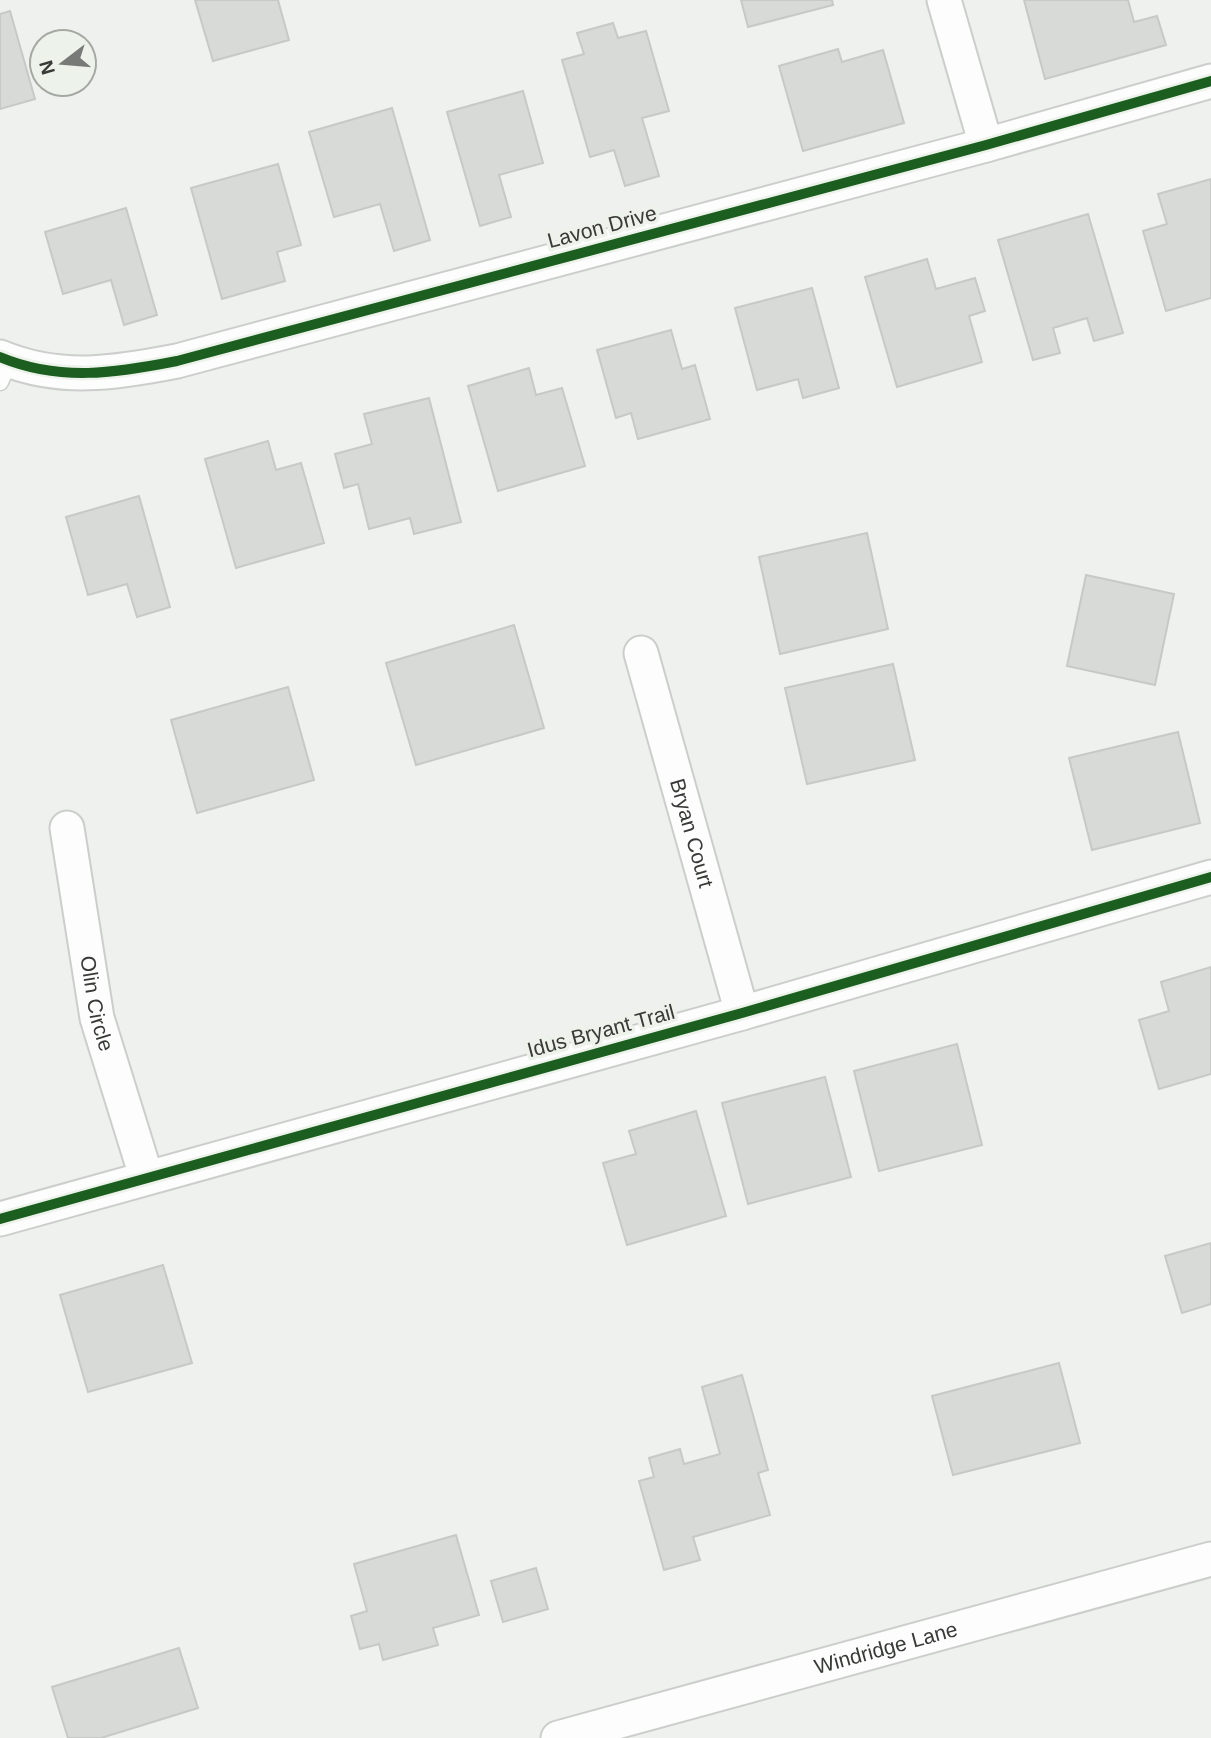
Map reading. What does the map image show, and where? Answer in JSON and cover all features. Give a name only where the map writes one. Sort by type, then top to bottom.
[{"type":"street","points":[[944,0],[986,145]]},
{"type":"street","name":"Lavon Drive","points":[[3,367],[72,374],[123,372],[177,361],[986,145],[1211,81]]},
{"type":"street","name":"Bryan Court","points":[[641,653],[742,1013]]},
{"type":"street","name":"Olin Circle","points":[[67,828],[97,1018],[146,1176]]},
{"type":"street","name":"Idus Bryant Trail","points":[[0,1219],[146,1176],[742,1013],[1211,877]]},
{"type":"street","name":"Windridge Lane","points":[[558,1738],[1211,1559]]},
{"type":"building","points":[[195,0],[278,0],[289,40],[213,61]]},
{"type":"building","points":[[741,0],[832,0],[833,5],[748,27]]},
{"type":"building","points":[[1024,0],[1128,0],[1134,22],[1157,16],[1166,45],[1045,79]]},
{"type":"building","points":[[10,11],[28,74],[28,98],[35,99],[0,109],[0,14]]},
{"type":"building","points":[[613,23],[618,38],[646,31],[669,111],[642,118],[659,176],[625,186],[614,150],[590,157],[562,60],[584,54],[577,33]]},
{"type":"building","points":[[838,49],[842,62],[883,50],[904,123],[803,151],[779,66]]},
{"type":"building","points":[[523,91],[543,163],[499,175],[511,217],[480,226],[447,112]]},
{"type":"building","points":[[392,108],[430,240],[394,251],[380,204],[334,217],[309,132]]},
{"type":"building","points":[[278,164],[301,245],[277,252],[285,281],[222,299],[191,188]]},
{"type":"building","points":[[1211,179],[1211,298],[1166,311],[1143,231],[1167,224],[1158,194]]},
{"type":"building","points":[[126,208],[157,315],[124,325],[111,280],[63,294],[45,232]]},
{"type":"building","points":[[1088,214],[1123,333],[1094,341],[1087,318],[1053,328],[1060,353],[1033,360],[998,240]]},
{"type":"building","points":[[927,259],[936,289],[975,278],[985,311],[969,316],[982,362],[897,387],[865,277]]},
{"type":"building","points":[[812,288],[839,388],[803,398],[798,379],[757,390],[735,308]]},
{"type":"building","points":[[671,330],[682,369],[695,365],[710,419],[638,439],[631,413],[616,418],[597,350]]},
{"type":"building","points":[[529,368],[536,395],[562,388],[585,466],[498,491],[468,386]]},
{"type":"building","points":[[429,398],[461,522],[414,534],[410,518],[369,529],[358,484],[344,488],[335,454],[372,444],[364,414]]},
{"type":"building","points":[[268,441],[276,470],[301,463],[324,543],[236,568],[205,459]]},
{"type":"building","points":[[139,496],[170,607],[137,617],[127,584],[88,595],[66,517]]},
{"type":"building","points":[[867,533],[888,629],[780,654],[759,557]]},
{"type":"building","points":[[1086,575],[1174,594],[1155,685],[1067,666]]},
{"type":"building","points":[[514,625],[544,728],[416,765],[386,663]]},
{"type":"building","points":[[893,664],[915,760],[807,784],[785,688]]},
{"type":"building","points":[[288,687],[314,780],[197,813],[171,720]]},
{"type":"building","points":[[1178,732],[1200,823],[1092,850],[1069,758]]},
{"type":"building","points":[[1211,967],[1211,1074],[1159,1089],[1139,1020],[1169,1011],[1161,982]]},
{"type":"building","points":[[957,1044],[982,1145],[879,1171],[854,1071]]},
{"type":"building","points":[[825,1077],[851,1177],[748,1204],[722,1103]]},
{"type":"building","points":[[696,1111],[726,1216],[627,1245],[603,1163],[636,1154],[629,1131]]},
{"type":"building","points":[[1211,1243],[1211,1304],[1182,1313],[1165,1256]]},
{"type":"building","points":[[163,1265],[192,1363],[88,1392],[60,1295]]},
{"type":"building","points":[[1059,1363],[1080,1443],[953,1475],[932,1396]]},
{"type":"building","points":[[742,1375],[768,1470],[758,1473],[770,1515],[693,1537],[700,1560],[664,1570],[639,1481],[654,1477],[649,1458],[680,1449],[684,1464],[720,1454],[702,1387]]},
{"type":"building","points":[[456,1535],[479,1615],[433,1628],[438,1645],[383,1660],[379,1644],[360,1649],[351,1616],[367,1611],[354,1564]]},
{"type":"building","points":[[536,1568],[548,1609],[503,1622],[491,1581]]},
{"type":"building","points":[[179,1648],[198,1708],[101,1738],[68,1738],[52,1687]]},
{"type":"cycle path","points":[[0,357],[44,370],[88,373],[177,361],[986,145],[1211,81]]},
{"type":"cycle path","points":[[0,1219],[742,1013],[1211,877]]}]
